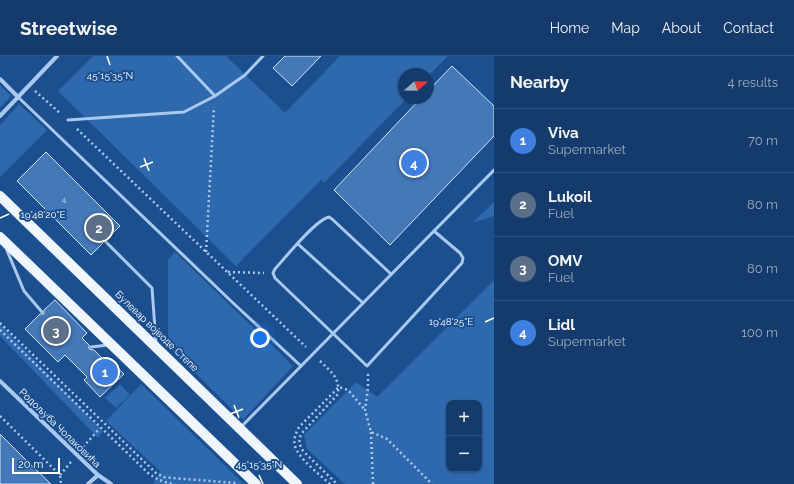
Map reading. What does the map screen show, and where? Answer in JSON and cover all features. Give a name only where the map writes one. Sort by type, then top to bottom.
[{"type":"main road","name":"Булевар војводе Степе","points":[[0,196],[297,484]]},
{"type":"main road","points":[[1,238],[256,484]]},
{"type":"street","points":[[0,116],[56,56]]},
{"type":"street","points":[[0,79],[18,97]]},
{"type":"street","name":"Родољуба Чолаковића","points":[[0,381],[98,475],[111,484]]},
{"type":"street","points":[[88,484],[98,475]]},
{"type":"lane","points":[[177,56],[215,96]]},
{"type":"lane","points":[[68,120],[184,112],[215,96],[245,75],[263,56]]},
{"type":"lane","points":[[18,97],[301,366]]},
{"type":"lane","points":[[240,429],[494,170]]},
{"type":"lane","points":[[20,216],[52,216]]},
{"type":"lane","points":[[391,274],[332,218],[329,217],[321,220],[275,269],[273,273],[275,278],[367,366],[462,263],[464,258],[460,253],[434,231]]},
{"type":"lane","points":[[1,238],[24,291],[42,312]]},
{"type":"lane","points":[[105,241],[152,288],[156,347]]},
{"type":"lane","points":[[298,244],[363,304]]},
{"type":"lane","points":[[92,347],[112,345]]},
{"type":"path","points":[[29,85],[68,120],[228,272],[334,375],[338,381],[338,394],[299,438],[303,451],[337,484]]},
{"type":"path","points":[[206,252],[215,96]]},
{"type":"path","points":[[228,272],[273,273]]},
{"type":"path","points":[[0,323],[156,473],[164,477],[172,478],[240,483]]},
{"type":"path","points":[[0,330],[148,473],[155,479],[173,484]]},
{"type":"path","points":[[367,366],[368,388],[365,410],[371,432],[373,484]]},
{"type":"path","points":[[339,387],[348,390],[365,410]]},
{"type":"path","points":[[330,484],[299,454],[294,445],[295,434],[298,427],[339,387]]},
{"type":"path","points":[[0,416],[60,475],[61,484]]},
{"type":"path","points":[[371,432],[387,439],[432,484]]},
{"type":"shaded area","points":[[93,56],[226,56],[285,113],[340,56],[448,56],[434,70],[434,68],[398,68],[398,104],[401,104],[324,183],[321,180],[236,266],[58,91]]},
{"type":"shaded area","points":[[0,85],[11,96],[0,108]]},
{"type":"shaded area","points":[[19,104],[47,130],[0,177],[0,125]]},
{"type":"shaded area","points":[[494,202],[494,216],[472,223]]},
{"type":"shaded area","points":[[175,252],[293,366],[243,420],[168,346],[168,260]]},
{"type":"shaded area","points":[[494,280],[494,484],[345,484],[307,449],[304,435],[356,382],[377,397]]},
{"type":"shaded area","points":[[0,324],[103,431],[98,438],[0,336]]},
{"type":"shaded area","points":[[120,384],[130,395],[116,408],[105,398]]},
{"type":"shaded area","points":[[141,384],[244,484],[153,484],[160,471],[106,421]]},
{"type":"building","points":[[285,56],[321,56],[292,86],[273,68]]},
{"type":"building","points":[[452,66],[494,106],[494,136],[390,245],[334,190],[415,104],[434,104],[434,85]]},
{"type":"building","points":[[46,152],[120,226],[107,239],[103,239],[103,243],[91,255],[54,218],[54,214],[49,213],[17,181]]},
{"type":"building","points":[[55,300],[87,333],[82,338],[89,345],[89,349],[94,350],[104,360],[107,357],[124,374],[100,397],[84,380],[87,377],[65,355],[58,362],[25,329],[40,314],[44,314],[44,310]]},
{"type":"building","points":[[0,434],[32,466],[51,484],[0,484]]},
{"type":"place","name":"Lidl","points":[[414,163]]},
{"type":"place","name":"Lukoil","points":[[99,228]]},
{"type":"place","name":"OMV","points":[[56,331]]},
{"type":"place","name":"Viva","points":[[105,372]]}]
